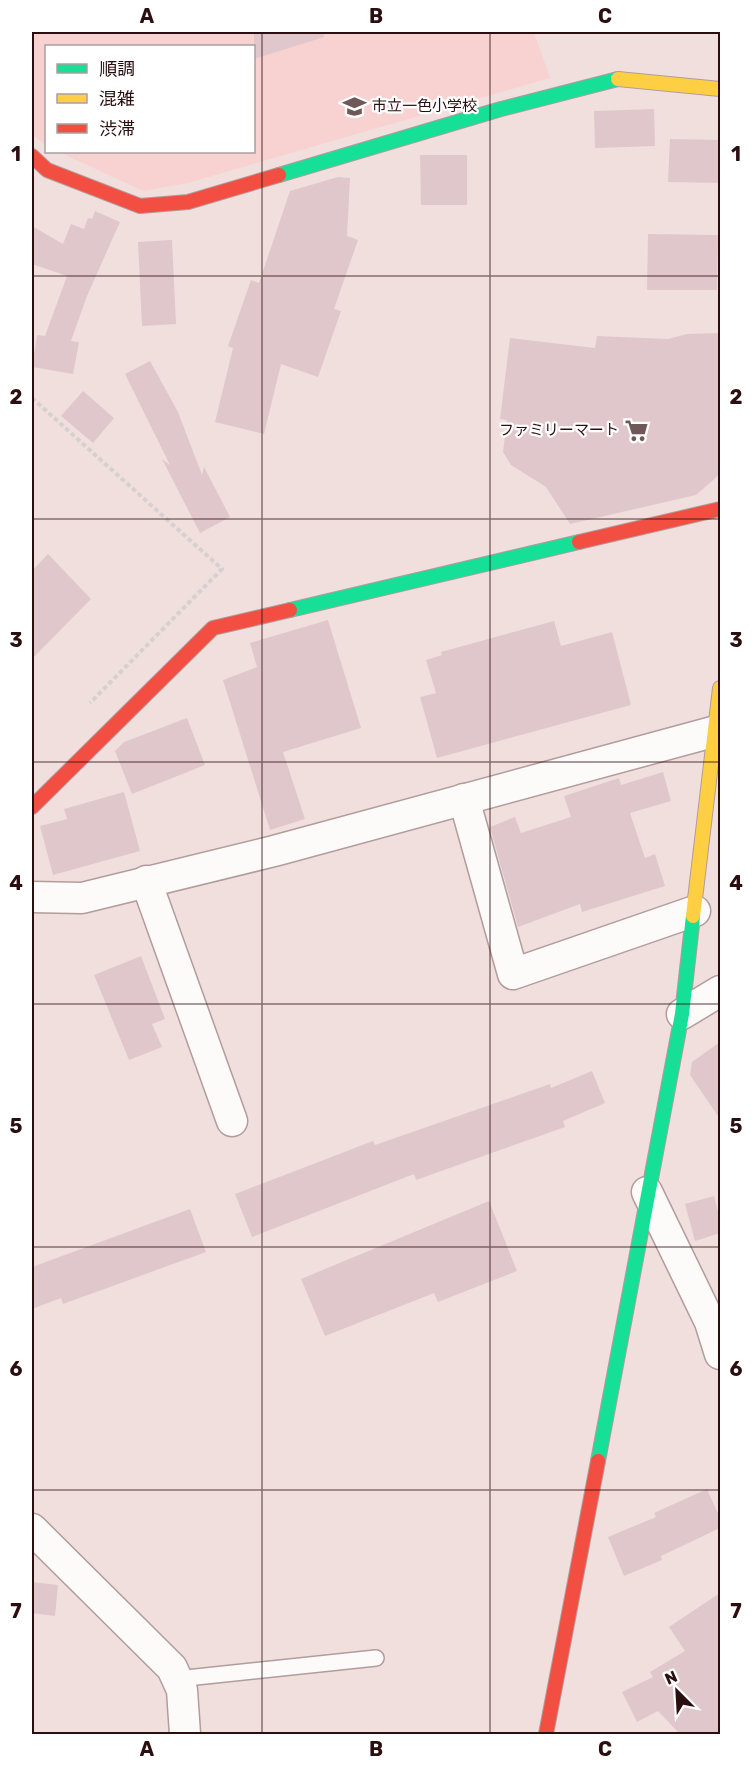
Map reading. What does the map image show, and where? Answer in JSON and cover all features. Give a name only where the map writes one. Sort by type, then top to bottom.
[{"type":"street","points":[[32,156],[47,170],[140,206],[188,202],[501,109],[617,80],[720,89]]},
{"type":"street","points":[[32,807],[213,628],[720,509]]},
{"type":"street","points":[[546,1734],[627,1316],[647,1192],[660,1136],[682,1014],[718,731],[720,688]]},
{"type":"street","points":[[32,897],[82,898],[146,880],[274,851],[718,731]]},
{"type":"street","points":[[464,799],[513,974],[695,911]]},
{"type":"street","points":[[146,880],[232,1121]]},
{"type":"street","points":[[682,1014],[720,991]]},
{"type":"street","points":[[647,1192],[710,1322],[720,1354]]},
{"type":"street","points":[[32,1529],[172,1668],[182,1690],[185,1734]]},
{"type":"lane","points":[[177,1679],[376,1658]]},
{"type":"path","points":[[32,398],[222,569],[81,711]]},
{"type":"shaded area","name":"市立一色小学校","points":[[32,32],[534,32],[550,78],[188,183],[143,191],[61,153],[255,153],[255,45],[45,45],[45,145],[32,134]]},
{"type":"building","points":[[254,32],[324,32],[324,37],[255,59]]},
{"type":"building","points":[[654,109],[655,146],[595,148],[594,111]]},
{"type":"building","points":[[670,139],[720,140],[720,183],[668,182]]},
{"type":"building","points":[[420,155],[467,155],[467,205],[421,205]]},
{"type":"building","points":[[338,177],[350,178],[347,236],[358,240],[334,309],[341,311],[318,377],[281,364],[264,434],[215,422],[233,348],[228,346],[251,280],[259,283],[290,191]]},
{"type":"building","points":[[95,211],[120,222],[87,296],[71,341],[79,342],[73,374],[32,367],[37,335],[45,336],[67,276],[32,264],[32,226],[63,244],[71,224],[84,229],[88,218],[92,219]]},
{"type":"building","points":[[648,234],[718,235],[717,290],[647,290]]},
{"type":"building","points":[[172,240],[176,324],[142,326],[138,242]]},
{"type":"building","name":"ファミリーマート","points":[[720,333],[720,474],[696,495],[570,524],[546,487],[511,465],[503,452],[507,420],[500,419],[510,338],[595,348],[597,336],[668,339],[687,334]]},
{"type":"building","points":[[150,361],[178,412],[202,475],[204,467],[230,517],[200,533],[162,459],[170,465],[125,374]]},
{"type":"building","points":[[83,391],[114,418],[93,443],[61,416]]},
{"type":"building","points":[[48,554],[91,599],[32,659],[32,571]]},
{"type":"building","points":[[328,620],[361,728],[283,752],[305,819],[270,830],[223,680],[257,667],[250,643]]},
{"type":"building","points":[[554,621],[561,646],[612,632],[631,705],[437,758],[420,697],[436,693],[426,660],[442,655],[441,652]]},
{"type":"building","points":[[187,718],[205,765],[132,794],[115,751],[124,742]]},
{"type":"building","points":[[663,772],[671,801],[630,813],[645,858],[655,854],[665,886],[582,912],[580,904],[518,927],[490,827],[515,817],[521,833],[571,817],[564,796],[619,778],[621,785]]},
{"type":"building","points":[[124,792],[140,851],[53,875],[40,826],[67,819],[64,809]]},
{"type":"building","points":[[141,956],[165,1019],[152,1024],[162,1047],[129,1060],[94,975]]},
{"type":"building","points":[[720,1042],[720,1119],[690,1075],[692,1062]]},
{"type":"building","points":[[592,1071],[605,1103],[563,1121],[565,1127],[416,1180],[414,1174],[252,1237],[235,1194],[373,1141],[375,1145],[550,1084],[551,1088]]},
{"type":"building","points":[[714,1196],[720,1220],[720,1233],[695,1241],[685,1204]]},
{"type":"building","points":[[489,1201],[517,1271],[438,1302],[434,1293],[325,1336],[301,1279]]},
{"type":"building","points":[[190,1209],[206,1252],[63,1304],[61,1298],[32,1309],[32,1267]]},
{"type":"building","points":[[707,1489],[720,1518],[720,1528],[661,1556],[662,1560],[624,1576],[608,1537],[656,1517],[654,1513]]},
{"type":"building","points":[[32,1582],[58,1585],[55,1616],[32,1613]]},
{"type":"building","points":[[720,1593],[720,1734],[680,1734],[658,1711],[637,1722],[622,1692],[653,1677],[650,1672],[685,1651],[669,1627]]},
{"type":"traffic: fast","points":[[279,175],[501,109],[618,79]]},
{"type":"traffic: fast","points":[[290,610],[579,542]]},
{"type":"traffic: fast","points":[[598,1461],[682,1014],[693,916]]},
{"type":"traffic: slow","points":[[618,79],[720,89]]},
{"type":"traffic: slow","points":[[693,916],[720,688]]},
{"type":"traffic: jam","points":[[32,156],[47,170],[140,206],[188,202],[279,175]]},
{"type":"traffic: jam","points":[[579,542],[720,509]]},
{"type":"traffic: jam","points":[[32,807],[213,628],[290,610]]},
{"type":"traffic: jam","points":[[546,1734],[598,1461]]},
{"type":"place","name":"市立一色小学校","points":[[354,106]]},
{"type":"place","name":"ファミリーマート","points":[[637,430]]}]
